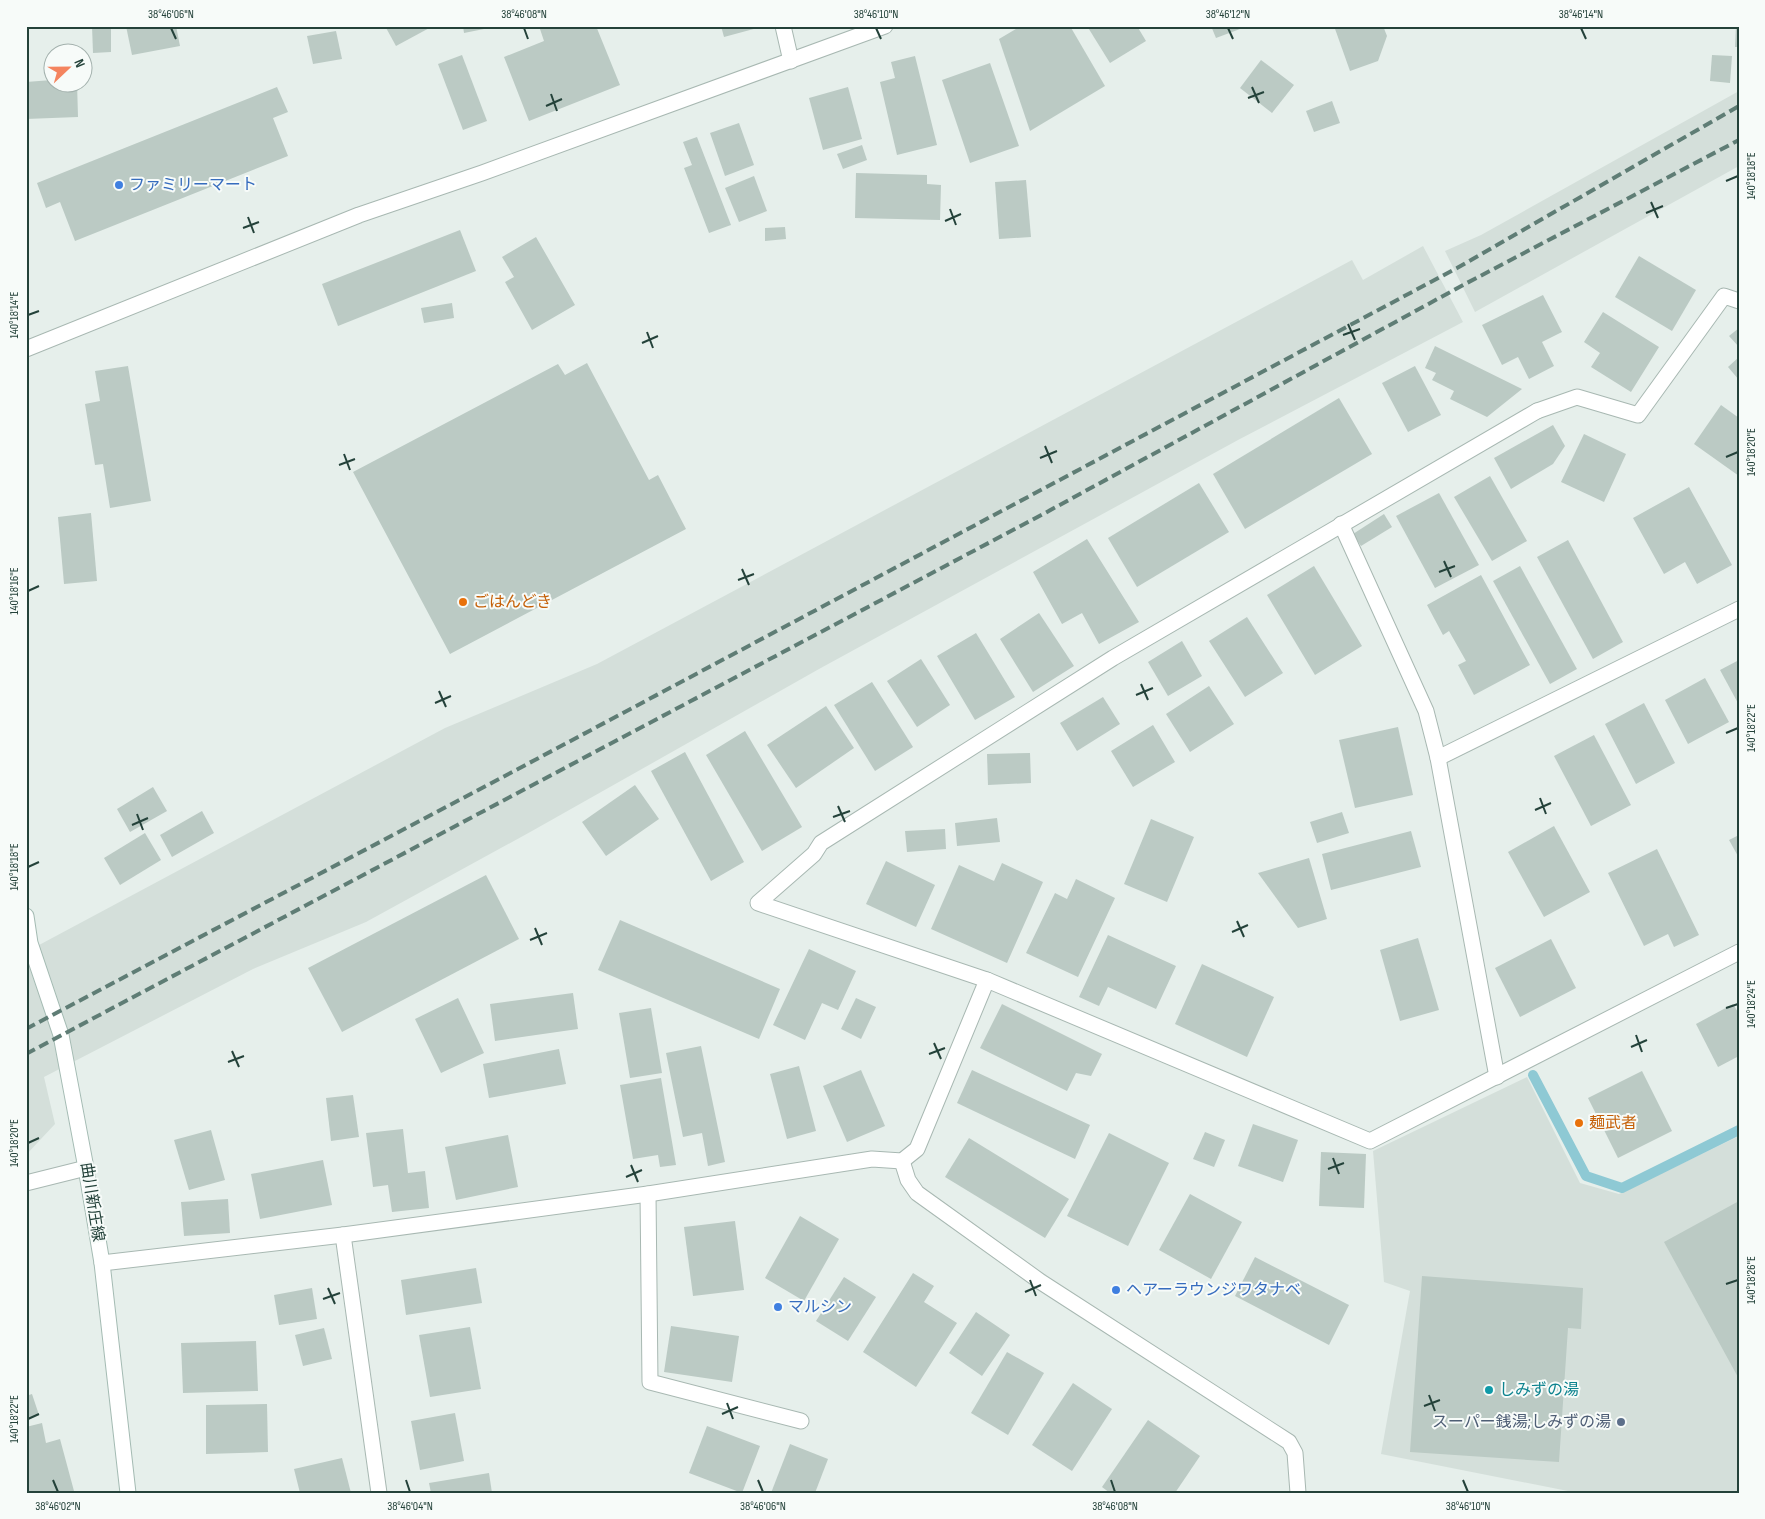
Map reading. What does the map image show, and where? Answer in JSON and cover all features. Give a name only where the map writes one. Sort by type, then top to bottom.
[{"type":"street","points":[[783,26],[791,60]]},
{"type":"street","points":[[26,349],[359,215],[482,173],[885,26]]},
{"type":"street","points":[[1739,301],[1724,296],[1638,415],[1577,397],[1537,411],[1113,658],[821,843],[814,854],[758,903],[987,980],[1370,1141],[1739,952]]},
{"type":"street","points":[[1342,524],[1426,711],[1438,758],[1497,1077]]},
{"type":"street","points":[[1438,758],[1739,609]]},
{"type":"street","name":"曲川新庄線","points":[[26,916],[30,943],[61,1035],[86,1168],[102,1262],[128,1493]]},
{"type":"street","points":[[102,1262],[343,1235],[648,1194],[872,1159],[902,1161],[918,1150],[987,980]]},
{"type":"street","points":[[902,1161],[908,1180],[917,1194],[1041,1282],[1289,1442],[1295,1454],[1298,1493]]},
{"type":"street","points":[[26,1183],[86,1168]]},
{"type":"street","points":[[648,1194],[650,1382],[801,1421]]},
{"type":"street","points":[[343,1235],[380,1493]]},
{"type":"shaded area","points":[[1739,91],[1739,166],[1475,312],[1445,251],[1481,235]]},
{"type":"shaded area","points":[[1423,246],[1463,322],[1238,440],[819,669],[366,922],[253,969],[44,1077],[55,1124],[26,1155],[26,952],[445,728],[597,664],[1352,260],[1363,280]]},
{"type":"shaded area","points":[[1527,1077],[1580,1183],[1619,1194],[1739,1136],[1739,1493],[1578,1493],[1381,1454],[1410,1291],[1384,1282],[1373,1151]]},
{"type":"building","points":[[92,26],[111,26],[111,52],[93,53]]},
{"type":"building","points":[[126,26],[176,26],[180,46],[132,55]]},
{"type":"building","points":[[385,26],[433,26],[396,46]]},
{"type":"building","points":[[463,26],[494,26],[494,27],[464,33]]},
{"type":"building","points":[[539,26],[596,26],[620,85],[529,121],[504,57],[544,41]]},
{"type":"building","points":[[721,26],[761,26],[761,27],[724,37]]},
{"type":"building","points":[[1021,26],[1070,26],[1105,86],[1030,131],[999,39]]},
{"type":"building","points":[[1087,26],[1137,26],[1146,41],[1110,63]]},
{"type":"building","points":[[1211,26],[1248,26],[1216,38]]},
{"type":"building","points":[[1334,26],[1383,26],[1387,36],[1378,61],[1350,71]]},
{"type":"building","points":[[1736,26],[1739,26],[1739,47],[1735,47]]},
{"type":"building","points":[[336,31],[342,59],[313,64],[307,36]]},
{"type":"building","points":[[462,55],[487,121],[463,130],[438,64]]},
{"type":"building","points":[[1712,55],[1732,56],[1730,83],[1710,81]]},
{"type":"building","points":[[915,56],[937,145],[897,155],[880,82],[895,78],[891,62]]},
{"type":"building","points":[[1261,60],[1294,85],[1272,113],[1240,88]]},
{"type":"building","points":[[990,63],[1019,146],[970,163],[942,80]]},
{"type":"building","points":[[42,81],[42,92],[77,92],[78,117],[26,119],[26,82]]},
{"type":"building","points":[[277,87],[288,112],[273,118],[288,156],[75,241],[60,202],[46,208],[37,183]]},
{"type":"building","points":[[848,87],[862,139],[823,150],[809,98]]},
{"type":"building","points":[[1332,101],[1340,123],[1314,132],[1306,111]]},
{"type":"building","points":[[739,123],[754,165],[725,176],[710,133]]},
{"type":"building","points":[[697,137],[731,225],[709,233],[684,168],[692,165],[683,142]]},
{"type":"building","points":[[862,145],[867,160],[843,169],[837,154]]},
{"type":"building","points":[[856,173],[927,175],[927,184],[941,185],[940,220],[855,218]]},
{"type":"building","points":[[754,176],[767,211],[739,222],[725,188]]},
{"type":"building","points":[[1026,180],[1031,237],[999,239],[995,182]]},
{"type":"building","points":[[785,227],[786,239],[765,241],[765,228]]},
{"type":"building","points":[[460,230],[476,271],[338,326],[322,284]]},
{"type":"building","points":[[536,237],[575,305],[532,330],[505,282],[514,277],[502,257]]},
{"type":"building","points":[[1639,256],[1696,290],[1672,331],[1615,297]]},
{"type":"building","points":[[1543,295],[1562,332],[1542,342],[1554,366],[1529,379],[1518,357],[1502,365],[1482,325]]},
{"type":"building","points":[[452,303],[454,318],[424,323],[421,308]]},
{"type":"building","points":[[1603,312],[1659,347],[1631,392],[1591,367],[1600,353],[1584,342]]},
{"type":"building","points":[[1739,328],[1739,347],[1729,336]]},
{"type":"building","points":[[1435,346],[1522,389],[1487,417],[1450,399],[1454,391],[1432,380],[1436,373],[1425,368]]},
{"type":"building","points":[[1739,357],[1739,380],[1728,367]]},
{"type":"building","points":[[587,363],[649,480],[658,475],[686,529],[450,654],[353,472],[558,364],[565,375]]},
{"type":"building","points":[[128,366],[151,501],[110,508],[103,464],[95,465],[85,404],[100,401],[95,371]]},
{"type":"building","points":[[1415,366],[1441,415],[1408,432],[1382,383]]},
{"type":"building","points":[[1339,398],[1372,454],[1245,529],[1213,474]]},
{"type":"building","points":[[1721,405],[1739,418],[1739,476],[1694,444]]},
{"type":"building","points":[[1553,425],[1565,446],[1553,464],[1511,489],[1494,458]]},
{"type":"building","points":[[1584,434],[1626,454],[1604,502],[1561,482]]},
{"type":"building","points":[[1490,476],[1527,541],[1492,561],[1454,497]]},
{"type":"building","points":[[1199,483],[1229,532],[1137,587],[1108,538]]},
{"type":"building","points":[[1689,487],[1732,565],[1697,584],[1685,562],[1664,574],[1633,518]]},
{"type":"building","points":[[1439,493],[1479,565],[1435,588],[1396,516]]},
{"type":"building","points":[[91,513],[97,581],[64,584],[58,517]]},
{"type":"building","points":[[1384,514],[1392,527],[1361,546],[1353,534]]},
{"type":"building","points":[[1087,539],[1139,622],[1099,644],[1082,613],[1062,624],[1033,572]]},
{"type":"building","points":[[1568,540],[1623,642],[1593,659],[1537,557]]},
{"type":"building","points":[[1314,566],[1362,646],[1315,675],[1267,595]]},
{"type":"building","points":[[1520,566],[1577,669],[1550,684],[1493,581]]},
{"type":"building","points":[[1481,575],[1530,665],[1474,695],[1458,665],[1466,661],[1449,631],[1443,635],[1427,605]]},
{"type":"building","points":[[1039,613],[1074,666],[1033,692],[1000,639]]},
{"type":"building","points":[[1247,617],[1283,673],[1245,697],[1209,641]]},
{"type":"building","points":[[976,633],[1015,697],[975,720],[937,656]]},
{"type":"building","points":[[1182,641],[1202,676],[1168,696],[1148,662]]},
{"type":"building","points":[[921,659],[950,705],[917,727],[887,681]]},
{"type":"building","points":[[1739,660],[1739,705],[1720,670]]},
{"type":"building","points":[[1705,678],[1729,722],[1688,744],[1665,700]]},
{"type":"building","points":[[872,682],[913,747],[875,771],[834,705]]},
{"type":"building","points":[[1209,686],[1234,724],[1190,752],[1166,714]]},
{"type":"building","points":[[1103,697],[1120,724],[1077,751],[1060,723]]},
{"type":"building","points":[[1644,703],[1675,763],[1636,784],[1605,724]]},
{"type":"building","points":[[826,706],[854,748],[796,788],[767,745]]},
{"type":"building","points":[[1153,725],[1175,762],[1133,787],[1111,751]]},
{"type":"building","points":[[1398,727],[1413,795],[1355,808],[1339,740]]},
{"type":"building","points":[[745,731],[802,827],[762,851],[706,755]]},
{"type":"building","points":[[1594,735],[1631,805],[1591,826],[1554,756]]},
{"type":"building","points":[[685,752],[744,862],[711,881],[651,771]]},
{"type":"building","points":[[1030,753],[1031,783],[988,785],[987,754]]},
{"type":"building","points":[[635,785],[659,819],[606,856],[582,822]]},
{"type":"building","points":[[153,787],[167,811],[130,832],[117,809]]},
{"type":"building","points":[[202,811],[214,833],[172,857],[160,835]]},
{"type":"building","points":[[1342,812],[1349,833],[1317,843],[1310,822]]},
{"type":"building","points":[[997,818],[1000,842],[957,846],[955,823]]},
{"type":"building","points":[[1151,819],[1194,837],[1167,902],[1124,884]]},
{"type":"building","points":[[1554,826],[1590,892],[1544,917],[1508,852]]},
{"type":"building","points":[[945,829],[946,849],[907,852],[905,831]]},
{"type":"building","points":[[1411,831],[1421,867],[1331,890],[1322,854]]},
{"type":"building","points":[[145,833],[161,860],[120,885],[104,858]]},
{"type":"building","points":[[1739,835],[1739,858],[1729,840]]},
{"type":"building","points":[[1657,849],[1699,935],[1674,947],[1668,934],[1644,946],[1608,873]]},
{"type":"building","points":[[1309,858],[1327,919],[1298,928],[1258,873]]},
{"type":"building","points":[[886,861],[935,885],[916,927],[866,904]]},
{"type":"building","points":[[1002,863],[1043,882],[1007,963],[931,929],[959,865],[994,881]]},
{"type":"building","points":[[486,875],[519,939],[342,1032],[308,968]]},
{"type":"building","points":[[1076,879],[1115,898],[1078,977],[1026,953],[1055,893],[1067,899]]},
{"type":"building","points":[[620,920],[780,989],[759,1039],[598,970]]},
{"type":"building","points":[[1108,935],[1176,966],[1156,1009],[1108,987],[1099,1006],[1079,997]]},
{"type":"building","points":[[1418,938],[1439,1010],[1400,1021],[1380,950]]},
{"type":"building","points":[[1551,939],[1576,988],[1520,1017],[1495,968]]},
{"type":"building","points":[[809,949],[856,971],[838,1010],[822,1003],[805,1040],[773,1025]]},
{"type":"building","points":[[1202,964],[1274,997],[1247,1057],[1175,1024]]},
{"type":"building","points":[[573,993],[578,1029],[495,1041],[490,1004]]},
{"type":"building","points":[[458,998],[484,1053],[441,1073],[415,1019]]},
{"type":"building","points":[[856,998],[876,1007],[861,1039],[841,1029]]},
{"type":"building","points":[[1002,1004],[1102,1054],[1091,1076],[1076,1073],[1067,1091],[980,1048]]},
{"type":"building","points":[[1733,1004],[1739,1014],[1739,1056],[1718,1067],[1696,1024]]},
{"type":"building","points":[[651,1008],[662,1073],[630,1078],[619,1013]]},
{"type":"building","points":[[701,1046],[725,1162],[708,1166],[702,1133],[683,1137],[666,1053]]},
{"type":"building","points":[[559,1049],[566,1084],[489,1098],[483,1064]]},
{"type":"building","points":[[799,1066],[816,1131],[787,1139],[770,1074]]},
{"type":"building","points":[[861,1070],[885,1126],[847,1142],[823,1086]]},
{"type":"building","points":[[972,1070],[1090,1125],[1075,1159],[957,1103]]},
{"type":"building","points":[[1642,1071],[1672,1131],[1618,1158],[1588,1098]]},
{"type":"building","points":[[661,1078],[676,1165],[660,1167],[658,1155],[633,1159],[620,1085]]},
{"type":"building","points":[[353,1095],[359,1137],[331,1141],[326,1098]]},
{"type":"building","points":[[1253,1124],[1298,1140],[1283,1182],[1238,1166]]},
{"type":"building","points":[[403,1129],[408,1173],[425,1171],[429,1208],[392,1212],[388,1185],[373,1187],[366,1133]]},
{"type":"building","points":[[211,1130],[225,1180],[189,1190],[174,1140]]},
{"type":"building","points":[[1205,1132],[1225,1140],[1214,1167],[1193,1159]]},
{"type":"building","points":[[1109,1133],[1169,1163],[1128,1246],[1067,1216]]},
{"type":"building","points":[[508,1135],[518,1187],[456,1200],[445,1147]]},
{"type":"building","points":[[969,1138],[1069,1199],[1045,1238],[945,1177]]},
{"type":"building","points":[[1321,1152],[1366,1154],[1364,1208],[1319,1206]]},
{"type":"building","points":[[323,1160],[332,1205],[260,1219],[251,1174]]},
{"type":"building","points":[[1190,1194],[1242,1222],[1211,1279],[1159,1250]]},
{"type":"building","points":[[228,1199],[230,1233],[184,1236],[181,1202]]},
{"type":"building","points":[[1739,1201],[1739,1379],[1664,1242]]},
{"type":"building","points":[[800,1216],[839,1239],[804,1301],[765,1278]]},
{"type":"building","points":[[735,1221],[744,1290],[693,1296],[684,1227]]},
{"type":"building","points":[[1255,1257],[1349,1305],[1329,1345],[1235,1296]]},
{"type":"building","points":[[476,1268],[482,1303],[406,1315],[401,1280]]},
{"type":"building","points":[[913,1273],[934,1286],[924,1302],[957,1323],[916,1387],[863,1352]]},
{"type":"building","name":"しみずの湯","points":[[1422,1276],[1583,1288],[1581,1329],[1568,1328],[1559,1462],[1410,1452]]},
{"type":"building","points":[[844,1277],[876,1297],[848,1341],[816,1321]]},
{"type":"building","points":[[312,1288],[317,1319],[279,1325],[274,1295]]},
{"type":"building","points":[[976,1312],[1010,1335],[982,1376],[949,1353]]},
{"type":"building","points":[[671,1326],[739,1336],[732,1382],[664,1372]]},
{"type":"building","points":[[470,1327],[481,1389],[430,1397],[419,1335]]},
{"type":"building","points":[[324,1328],[332,1359],[303,1366],[295,1335]]},
{"type":"building","points":[[256,1341],[258,1391],[183,1393],[181,1343]]},
{"type":"building","points":[[1007,1352],[1044,1373],[1008,1435],[971,1413]]},
{"type":"building","points":[[1073,1383],[1112,1409],[1072,1471],[1032,1445]]},
{"type":"building","points":[[32,1394],[39,1415],[26,1419],[26,1396]]},
{"type":"building","points":[[267,1404],[268,1452],[206,1454],[206,1405]]},
{"type":"building","points":[[455,1413],[464,1461],[420,1470],[411,1421]]},
{"type":"building","points":[[1148,1420],[1200,1456],[1175,1493],[1110,1493],[1102,1487]]},
{"type":"building","points":[[42,1423],[46,1443],[60,1439],[74,1491],[26,1493],[26,1427]]},
{"type":"building","points":[[707,1426],[760,1446],[742,1493],[689,1473]]},
{"type":"building","points":[[790,1444],[828,1459],[815,1493],[771,1493]]},
{"type":"building","points":[[342,1458],[351,1493],[300,1493],[294,1469]]},
{"type":"building","points":[[489,1473],[492,1493],[431,1493],[429,1483]]},
{"type":"waterway","points":[[1533,1075],[1586,1176],[1622,1188],[1739,1130]]},
{"type":"railway","points":[[26,1029],[1457,268],[1739,106]]},
{"type":"railway","points":[[26,1054],[1045,513],[1465,284],[1739,140]]},
{"type":"place","name":"ファミリーマート","points":[[119,185]]},
{"type":"place","name":"ごはんどき","points":[[463,602]]},
{"type":"place","name":"麺武者","points":[[1579,1123]]},
{"type":"place","name":"ヘアーラウンジワタナベ","points":[[1116,1290]]},
{"type":"place","name":"マルシン","points":[[778,1307]]},
{"type":"place","name":"しみずの湯","points":[[1489,1390]]},
{"type":"place","name":"スーパー銭湯;しみずの湯","points":[[1621,1422]]}]
